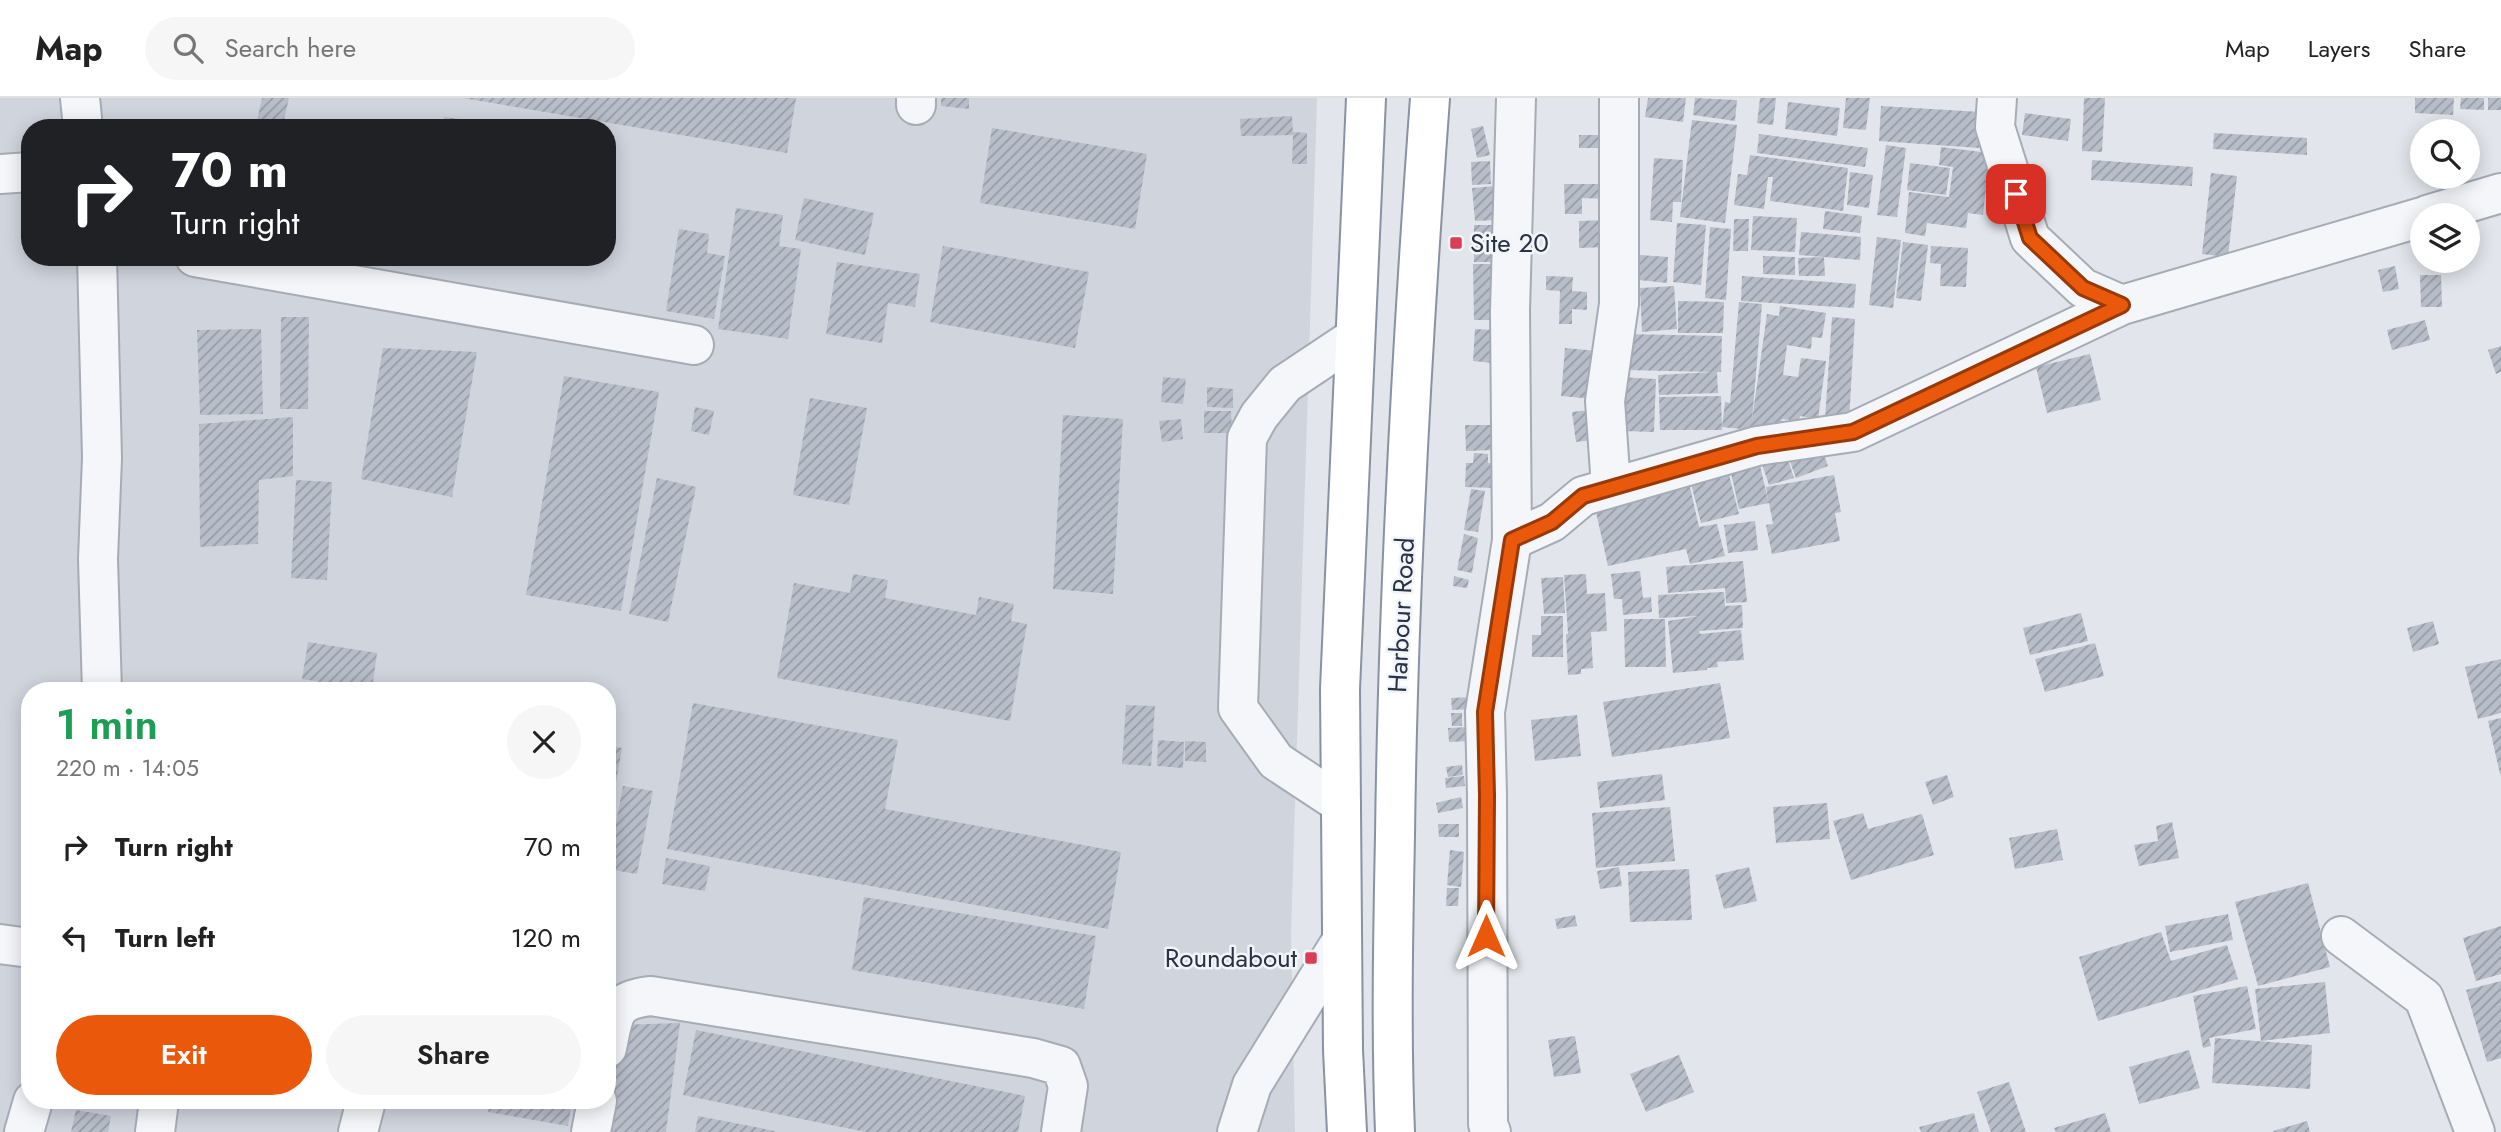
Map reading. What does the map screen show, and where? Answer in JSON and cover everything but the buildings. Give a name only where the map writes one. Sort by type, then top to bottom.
[{"type":"highway","points":[[1347,1132],[1343,1051],[1340,688],[1353,338],[1366,98]]},
{"type":"highway","name":"Harbour Road","points":[[1395,1132],[1392,1055],[1397,698],[1415,314],[1430,98]]},
{"type":"street","points":[[80,98],[82,119]]},
{"type":"street","points":[[1491,1132],[1488,1124],[1485,712],[1512,540],[1510,311],[1516,98]]},
{"type":"street","points":[[1611,487],[1605,401],[1619,304],[1619,98]]},
{"type":"street","points":[[1997,98],[1995,127],[2030,238],[2083,288],[2122,305]]},
{"type":"street","points":[[0,174],[21,173]]},
{"type":"street","points":[[2469,203],[2501,194]]},
{"type":"street","points":[[1512,540],[1552,522],[1583,496],[1757,446],[1853,432],[2122,305],[2410,221]]},
{"type":"street","points":[[97,266],[102,458],[98,559],[102,682]]},
{"type":"street","points":[[246,266],[694,345]]},
{"type":"street","points":[[1340,804],[1276,761],[1238,708],[1238,694],[1247,438],[1259,416],[1285,384],[1353,338]]},
{"type":"street","points":[[2341,936],[2424,998],[2474,1132]]},
{"type":"street","points":[[1237,1132],[1252,1085],[1342,940]]},
{"type":"street","points":[[0,944],[21,947]]},
{"type":"street","points":[[616,1011],[632,998],[651,996],[1033,1058],[1061,1066],[1065,1076],[1068,1086],[1061,1132]]},
{"type":"street","points":[[24,1132],[31,1109]]},
{"type":"street","points":[[155,1132],[158,1109]]},
{"type":"street","points":[[358,1132],[364,1109]]},
{"type":"street","points":[[591,1132],[595,1109]]},
{"type":"shaded area","points":[[0,98],[1317,98],[1291,933],[1295,1132],[0,1132]]},
{"type":"place","name":"Site 20","points":[[1456,243]]},
{"type":"place","name":"Roundabout","points":[[1311,958]]},
{"type":"route","points":[[1486,936],[1485,712],[1512,540],[1552,522],[1583,496],[1611,487],[1757,446],[1853,432],[2122,305],[2083,288],[2030,238],[2016,194]]}]
